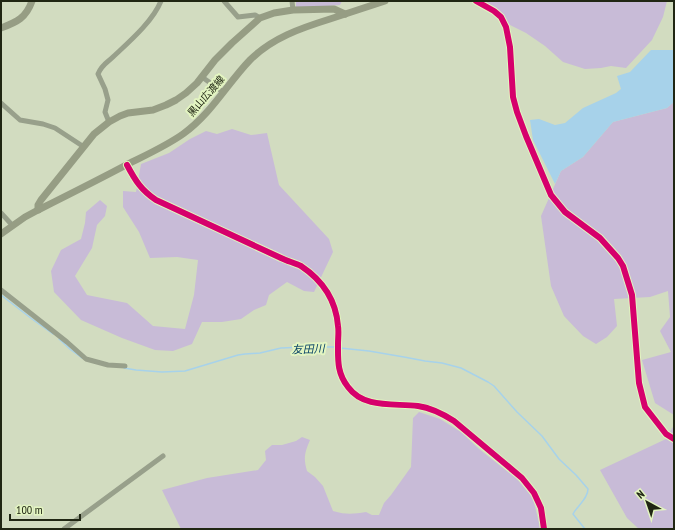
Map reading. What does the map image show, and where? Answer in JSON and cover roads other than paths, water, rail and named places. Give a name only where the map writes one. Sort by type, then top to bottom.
[{"type":"street","points":[[1,28],[13,24],[25,14],[32,1]]},
{"type":"street","points":[[108,122],[106,112],[108,100],[105,88],[98,74],[101,67],[148,22],[161,1]]},
{"type":"street","points":[[224,1],[238,17],[255,15],[260,18]]},
{"type":"street","points":[[292,1],[293,10]]},
{"type":"street","name":"黒山広渡線","points":[[1,234],[38,210],[173,141],[187,131],[208,112],[250,60],[268,45],[289,33],[304,27],[385,1]]},
{"type":"street","points":[[476,1],[494,11],[501,17],[506,27],[510,47],[513,97],[516,112],[551,195],[565,212],[600,238],[618,258],[623,266],[632,295],[639,383],[646,407],[666,434],[674,439]]},
{"type":"street","points":[[38,210],[38,205],[41,200],[94,134],[108,122],[128,113],[153,110],[176,100],[191,89],[215,60],[260,18],[274,13],[293,10],[334,9],[345,14]]},
{"type":"street","points":[[202,77],[223,92]]},
{"type":"street","points":[[1,103],[20,120],[43,124],[55,128],[84,147]]},
{"type":"street","points":[[127,165],[146,194],[156,200],[300,266],[317,279],[329,294],[334,306],[338,325],[338,364],[346,385],[351,391],[358,397],[377,403],[419,406],[440,412],[454,421],[522,478],[534,494],[541,508],[544,529]]},
{"type":"street","points":[[1,213],[13,226]]},
{"type":"street","points":[[1,290],[67,342],[86,359],[108,365],[125,366]]},
{"type":"street","points":[[64,529],[163,456]]},
{"type":"water","points":[[651,50],[674,50],[674,102],[667,108],[613,122],[583,157],[561,171],[555,184],[533,140],[530,120],[539,119],[555,125],[565,123],[583,108],[616,93],[621,89],[617,76],[630,72]]},
{"type":"waterway","name":"友田川","points":[[1,295],[53,334]]},
{"type":"waterway","name":"友田川","points":[[59,339],[82,358]]},
{"type":"waterway","name":"友田川","points":[[124,368],[162,372],[185,371],[238,355],[260,353],[281,348],[335,347]]},
{"type":"waterway","name":"友田川","points":[[340,348],[369,351],[442,363],[461,368],[494,386],[517,412],[542,436],[559,459],[588,489],[588,493],[573,514],[585,529]]}]
